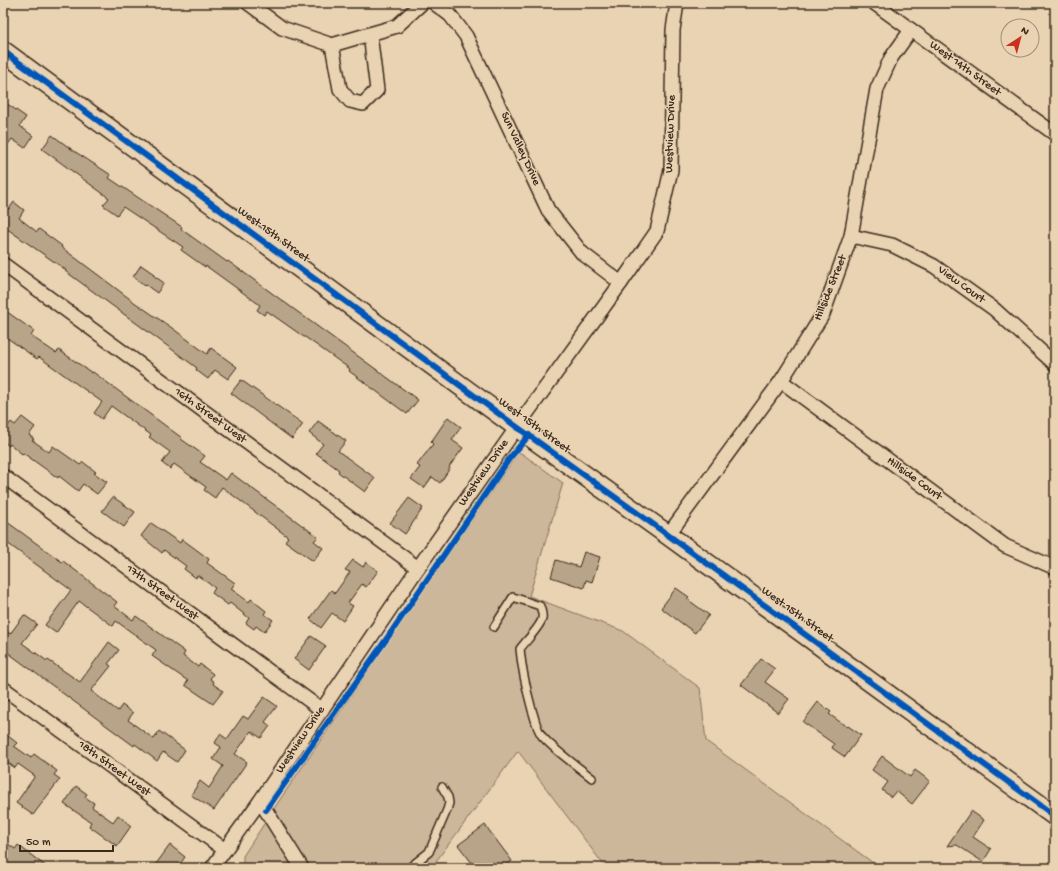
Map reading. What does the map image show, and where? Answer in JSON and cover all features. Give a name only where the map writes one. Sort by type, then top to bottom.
[{"type":"street","points":[[248,3],[282,28],[332,44],[397,26],[422,3]]},
{"type":"street","name":"Sun Valley Drive","points":[[434,3],[450,16],[466,36],[548,210],[582,253],[621,283]]},
{"type":"street","name":"Westview Drive","points":[[212,868],[260,801],[418,568],[657,231],[671,170],[673,30],[677,3]]},
{"type":"street","name":"West 14th Street","points":[[874,3],[1055,134]]},
{"type":"street","name":"Hillside Street","points":[[668,535],[781,381],[823,314],[850,236],[877,89],[891,58],[911,30]]},
{"type":"street","points":[[332,44],[340,89],[350,101],[363,104],[377,90],[370,34]]},
{"type":"street","name":"West 15th Street","points":[[3,50],[517,427],[1055,816]]},
{"type":"street","name":"View Court","points":[[850,236],[892,245],[934,266],[994,309],[1055,364]]},
{"type":"street","name":"16th Street West","points":[[3,264],[418,568]]},
{"type":"street","name":"Hillside Court","points":[[781,381],[1006,546],[1053,567]]},
{"type":"street","name":"17th Street West","points":[[3,476],[322,710]]},
{"type":"street","name":"18th Street West","points":[[3,688],[224,850]]},
{"type":"street","points":[[260,801],[302,868]]},
{"type":"lane","points":[[494,627],[513,597],[540,606],[542,619],[537,628],[520,649],[525,685],[538,729],[554,747],[592,778]]},
{"type":"lane","points":[[409,868],[429,852],[447,810],[449,803],[448,797],[442,787]]},
{"type":"shaded area","points":[[518,453],[521,453],[563,483],[529,596],[623,631],[700,688],[706,741],[880,868],[606,868],[518,751],[431,868],[243,868],[243,856],[279,801]]},
{"type":"building","points":[[3,101],[26,117],[20,126],[33,136],[25,148],[12,139],[3,151]]},
{"type":"building","points":[[52,135],[111,175],[109,178],[182,227],[181,229],[227,262],[228,261],[418,400],[407,414],[349,371],[350,369],[305,337],[267,311],[264,315],[257,310],[260,305],[181,250],[183,247],[123,207],[117,215],[103,205],[109,198],[42,149]]},
{"type":"building","points":[[14,202],[24,210],[19,218],[37,232],[39,229],[134,302],[207,354],[211,348],[237,367],[228,379],[215,370],[208,379],[196,370],[197,368],[65,271],[66,270],[3,226],[3,204],[9,209]]},
{"type":"building","points":[[141,265],[164,283],[157,293],[133,277]]},
{"type":"building","points":[[3,309],[34,331],[31,336],[56,353],[59,350],[92,373],[93,372],[182,438],[181,439],[205,456],[200,462],[226,480],[231,473],[318,537],[314,541],[323,548],[313,561],[285,541],[288,537],[222,487],[215,498],[204,490],[206,487],[174,464],[170,469],[162,463],[170,452],[149,437],[151,435],[111,406],[102,419],[94,413],[102,402],[39,357],[37,359],[3,335]]},
{"type":"building","points":[[241,380],[303,424],[292,439],[231,393]]},
{"type":"building","points":[[22,417],[35,427],[29,435],[34,439],[32,440],[49,452],[53,446],[80,465],[83,462],[96,472],[94,473],[107,482],[97,494],[83,484],[78,491],[59,476],[58,478],[23,453],[22,454],[10,444],[9,446],[3,441],[3,432],[11,422],[15,425]]},
{"type":"building","points":[[448,417],[461,427],[452,440],[463,448],[449,467],[450,468],[440,483],[432,477],[424,488],[411,479],[420,467],[417,465],[433,444],[431,442]]},
{"type":"building","points":[[318,421],[346,441],[338,451],[375,478],[365,492],[316,453],[323,444],[309,433]]},
{"type":"building","points":[[113,497],[135,512],[124,527],[102,511]]},
{"type":"building","points":[[409,498],[423,508],[405,534],[390,523]]},
{"type":"building","points":[[3,519],[62,562],[63,561],[117,602],[114,606],[133,620],[136,616],[185,652],[183,656],[198,667],[200,664],[213,674],[210,679],[214,682],[213,684],[223,691],[213,704],[185,685],[188,681],[152,656],[156,650],[116,621],[113,626],[79,601],[56,633],[45,625],[71,590],[3,540]]},
{"type":"building","points":[[151,523],[180,543],[182,539],[209,559],[207,563],[235,583],[231,589],[249,602],[251,599],[266,611],[264,614],[273,620],[264,632],[256,626],[254,629],[246,623],[249,618],[230,603],[228,605],[212,593],[215,588],[197,575],[196,578],[184,569],[186,566],[164,550],[162,553],[141,536]]},
{"type":"building","points":[[584,552],[600,557],[592,582],[586,580],[584,588],[551,577],[556,560],[579,567]]},
{"type":"building","points":[[353,560],[363,567],[366,562],[378,571],[366,587],[362,584],[348,603],[353,606],[343,621],[332,613],[321,628],[310,619],[331,590],[335,593],[350,572],[345,570]]},
{"type":"building","points":[[676,588],[689,597],[687,599],[709,615],[695,633],[661,608]]},
{"type":"building","points":[[24,615],[37,624],[22,643],[80,682],[109,642],[119,650],[108,664],[111,666],[91,691],[118,711],[122,705],[133,713],[128,720],[154,739],[159,731],[185,750],[177,762],[163,752],[157,761],[135,744],[134,746],[3,649],[3,628],[10,634]]},
{"type":"building","points":[[311,636],[326,646],[309,670],[294,659]]},
{"type":"building","points":[[761,659],[775,669],[765,682],[789,699],[778,713],[741,685]]},
{"type":"building","points":[[264,697],[277,706],[265,722],[270,726],[261,738],[251,731],[235,754],[247,762],[214,810],[191,795],[200,781],[209,788],[223,766],[213,759],[221,747],[215,743],[220,734],[227,739],[243,716],[248,719]]},
{"type":"building","points":[[818,702],[831,712],[829,714],[861,735],[845,757],[832,748],[834,744],[803,722]]},
{"type":"building","points":[[8,736],[17,743],[14,746],[31,758],[34,754],[57,771],[54,775],[60,779],[33,815],[16,803],[35,776],[18,764],[15,768],[3,759],[3,743]]},
{"type":"building","points":[[882,756],[910,777],[915,770],[930,781],[912,804],[896,791],[891,797],[882,790],[888,782],[872,770]]},
{"type":"building","points":[[76,786],[87,794],[85,797],[94,803],[92,807],[113,822],[118,815],[131,826],[117,846],[89,826],[91,822],[64,804]]},
{"type":"building","points":[[971,811],[984,820],[973,837],[991,849],[983,862],[957,845],[947,846]]},
{"type":"building","points":[[485,825],[512,861],[502,868],[476,868],[458,845]]},
{"type":"building","points":[[3,840],[15,849],[18,845],[48,868],[12,868],[3,861]]},
{"type":"building","points":[[170,845],[185,857],[177,868],[153,868]]},
{"type":"cycle path","points":[[3,51],[517,427],[1055,816]]},
{"type":"cycle path","points":[[266,810],[390,634],[509,459],[529,435]]}]
